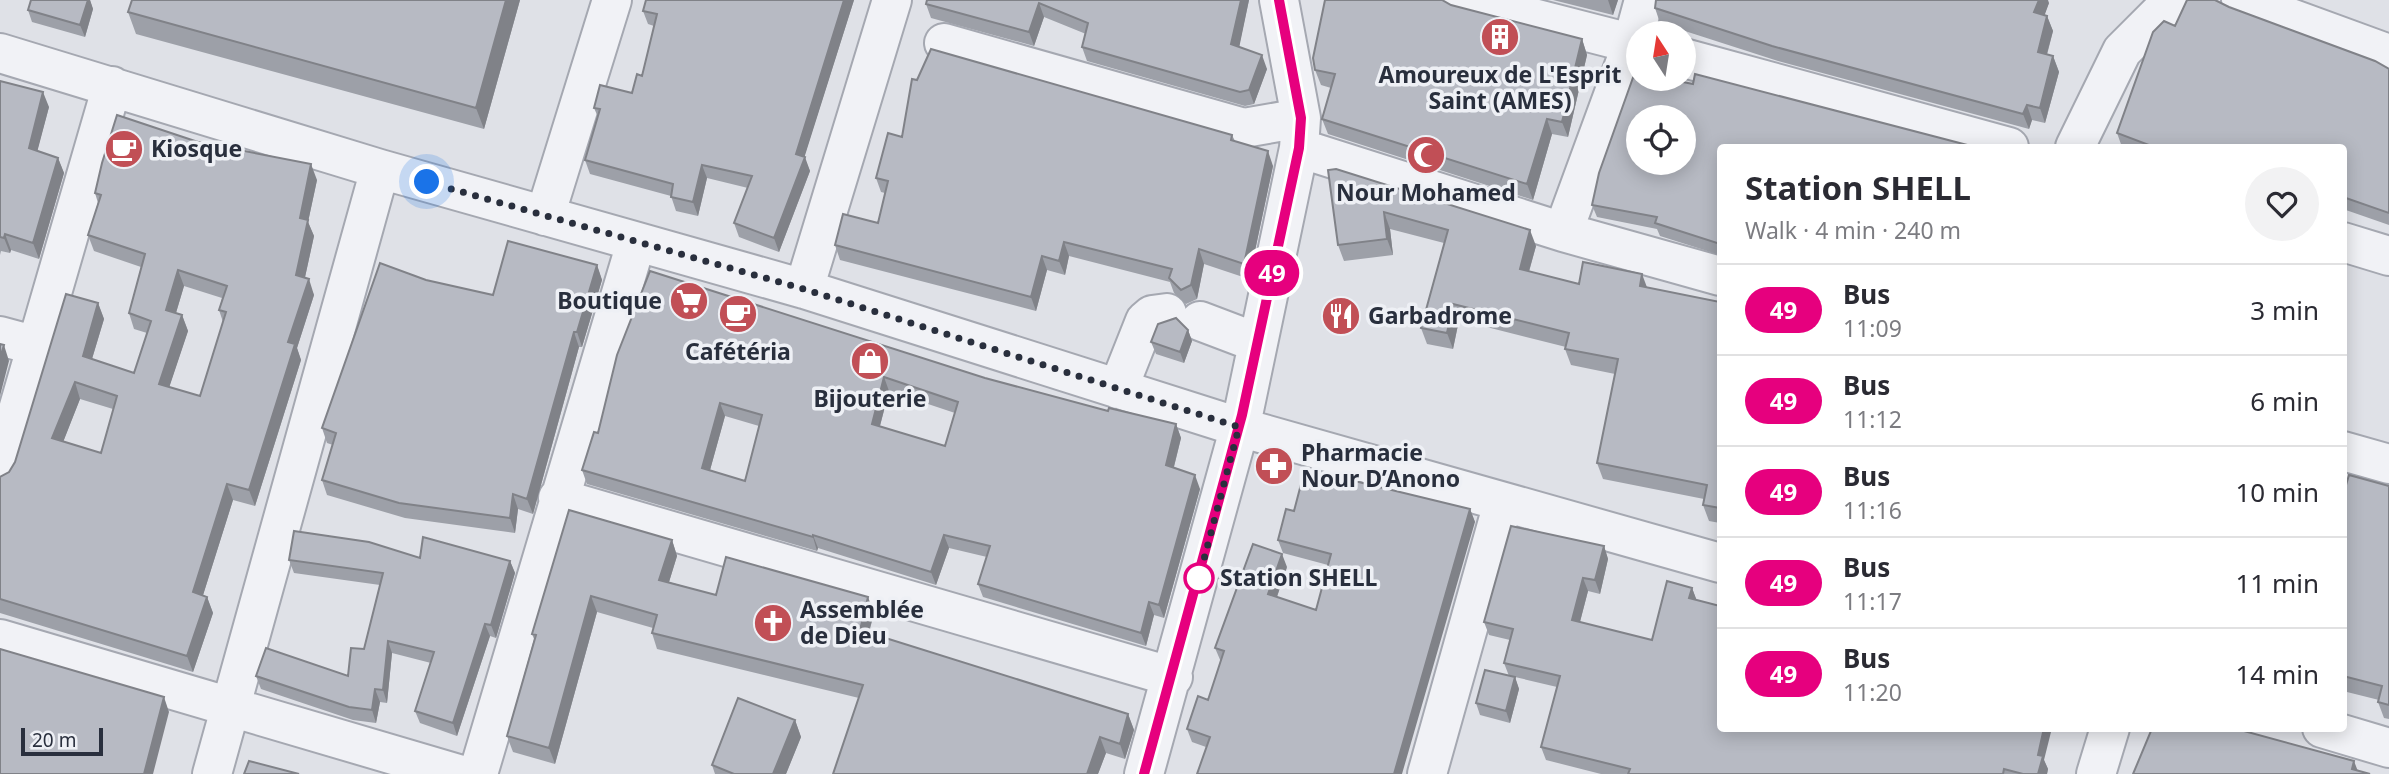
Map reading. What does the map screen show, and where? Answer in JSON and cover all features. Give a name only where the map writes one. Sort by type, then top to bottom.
[{"type":"street","points":[[545,216],[612,0]]},
{"type":"street","points":[[804,289],[892,0]]},
{"type":"street","points":[[1144,774],[1173,677],[1239,427],[1300,133],[1279,0]]},
{"type":"street","points":[[1463,0],[1626,42]]},
{"type":"street","points":[[1640,21],[1644,0]]},
{"type":"street","points":[[2076,144],[2122,51],[2173,0]]},
{"type":"street","points":[[2241,0],[2389,54]]},
{"type":"street","points":[[944,43],[1244,128],[1300,133],[1563,232],[1717,275]]},
{"type":"street","points":[[0,53],[380,169],[804,289],[1239,427],[1717,562]]},
{"type":"street","points":[[1696,61],[1998,144]]},
{"type":"street","points":[[1563,232],[1626,68]]},
{"type":"street","points":[[0,472],[112,86]]},
{"type":"street","points":[[212,774],[380,169]]},
{"type":"street","points":[[478,774],[636,243]]},
{"type":"street","points":[[2347,243],[2389,256]]},
{"type":"street","points":[[1118,389],[1144,321],[1152,315],[1183,317],[1258,343]]},
{"type":"street","points":[[0,336],[37,346]]},
{"type":"street","points":[[2347,452],[2389,464]]},
{"type":"street","points":[[558,498],[1173,677]]},
{"type":"street","points":[[1427,774],[1503,503]]},
{"type":"street","points":[[0,639],[458,774]]},
{"type":"street","points":[[2096,774],[2109,732]]},
{"type":"street","points":[[2330,732],[2377,755]]},
{"type":"building","points":[[31,0],[88,0],[80,25],[28,10]]},
{"type":"building","points":[[132,0],[506,0],[476,108],[128,12]]},
{"type":"building","points":[[646,0],[844,0],[796,154],[805,157],[774,238],[734,223],[752,176],[702,165],[693,202],[671,197],[673,184],[585,160],[600,109],[594,108],[600,85],[632,93],[637,74],[642,76],[657,14],[643,11]]},
{"type":"building","points":[[927,0],[1241,0],[1231,44],[1262,55],[1249,90],[1240,92],[1082,47],[1088,23],[1039,3],[1029,32],[926,4]]},
{"type":"building","points":[[1325,0],[1442,0],[1451,5],[1582,39],[1562,122],[1547,119],[1527,184],[1322,119],[1335,74],[1315,70],[1313,58]]},
{"type":"building","points":[[1656,0],[2039,0],[2034,12],[2047,16],[2038,52],[2053,56],[2040,108],[2027,105],[2023,114],[1772,46],[1655,8]]},
{"type":"building","points":[[2187,0],[2215,0],[2375,61],[2389,69],[2389,213],[2347,198],[2347,144],[2146,144],[2117,133],[2153,32],[2164,21],[2175,26]]},
{"type":"building","points":[[931,49],[1232,135],[1231,140],[1268,151],[1244,264],[1199,249],[1191,285],[1181,290],[1169,278],[1172,269],[1064,242],[1059,261],[1042,256],[1031,297],[835,245],[843,214],[878,223],[888,181],[876,178],[888,133],[902,137],[912,79],[917,80]]},
{"type":"building","points":[[1696,74],[1963,144],[1717,144],[1717,243],[1655,223],[1657,217],[1592,205],[1599,173],[1628,91],[1696,91]]},
{"type":"building","points":[[0,81],[43,92],[29,148],[58,158],[33,243],[5,234],[4,238],[0,237]]},
{"type":"building","points":[[117,115],[198,142],[311,164],[300,218],[308,220],[296,275],[309,279],[288,342],[295,344],[249,490],[227,484],[193,592],[207,597],[187,656],[0,599],[0,477],[9,472],[15,462],[66,294],[98,303],[83,356],[134,373],[151,321],[129,313],[145,254],[88,235],[101,195],[95,193]],"holes":[[[178,270],[227,286],[219,310],[226,312],[200,396],[159,384],[182,315],[166,310]],[[75,382],[117,396],[101,453],[52,438]]]},
{"type":"building","points":[[1336,169],[1530,230],[1520,269],[1579,284],[1583,262],[1642,274],[1640,286],[1717,301],[1717,507],[1703,505],[1707,485],[1597,463],[1618,359],[1565,349],[1569,333],[1453,304],[1447,333],[1421,328],[1448,230],[1384,212],[1387,239],[1338,245],[1328,170]]},
{"type":"building","points":[[508,241],[597,265],[577,332],[574,332],[527,499],[513,494],[510,518],[399,503],[322,480],[336,433],[322,428],[380,263],[426,280],[493,295]]},
{"type":"building","points":[[650,271],[985,378],[1108,411],[1109,408],[1176,424],[1166,465],[1195,475],[1159,605],[1149,602],[1141,633],[978,584],[990,546],[944,535],[931,572],[813,535],[582,470],[594,432],[598,433],[617,355]],"holes":[[[884,377],[958,402],[945,446],[872,424]],[[720,403],[762,415],[745,481],[702,468]]]},
{"type":"building","points":[[1176,318],[1188,330],[1180,352],[1151,342],[1158,324]]},
{"type":"building","points":[[1305,469],[1470,509],[1394,774],[1197,774],[1210,737],[1187,729],[1198,696],[1208,700],[1224,651],[1215,648],[1253,544],[1282,554],[1268,594],[1316,610],[1331,554],[1278,540],[1286,509],[1294,511]]},
{"type":"building","points":[[2349,475],[2389,486],[2389,705],[2378,702],[2382,686],[2347,677]]},
{"type":"building","points":[[569,510],[672,540],[659,580],[716,595],[726,557],[868,597],[860,630],[1128,714],[1120,744],[1100,737],[1087,774],[833,774],[863,685],[652,633],[657,615],[591,596],[549,748],[507,736],[536,635],[532,634]]},
{"type":"building","points":[[1511,526],[1604,546],[1595,580],[1583,578],[1572,620],[1652,640],[1667,581],[1692,588],[1689,598],[1717,605],[1717,732],[2043,732],[2038,755],[2043,756],[2038,774],[2023,774],[2004,769],[2003,774],[1628,774],[1630,769],[1541,747],[1560,676],[1504,663],[1513,629],[1484,622]]},
{"type":"building","points":[[294,531],[369,542],[420,558],[423,537],[510,561],[491,625],[485,624],[453,723],[415,711],[434,652],[388,641],[383,690],[375,689],[372,710],[349,707],[256,676],[266,648],[348,676],[351,648],[364,649],[383,573],[289,560]]},
{"type":"building","points":[[0,649],[164,697],[144,774],[0,774]]},
{"type":"building","points":[[1485,670],[1515,677],[1506,711],[1476,703]]},
{"type":"building","points":[[738,698],[795,720],[773,774],[734,774],[712,765]]},
{"type":"building","points":[[2151,732],[2248,732],[2354,761],[2352,769],[2370,774],[2133,774]]},
{"type":"building","points":[[249,761],[299,774],[244,774]]},
{"type":"bus line","name":"49","points":[[1144,774],[1173,677],[1242,415],[1299,148],[1301,118],[1279,0]]},
{"type":"place","name":"Amoureux de L'Esprit Saint (AMES)","points":[[1500,37]]},
{"type":"place","name":"Kiosque","points":[[124,149]]},
{"type":"place","name":"Nour Mohamed","points":[[1426,155]]},
{"type":"place","name":"Boutique","points":[[689,301]]},
{"type":"place","name":"Cafétéria","points":[[738,314]]},
{"type":"place","name":"Garbadrome","points":[[1341,316]]},
{"type":"place","name":"Bijouterie","points":[[870,361]]},
{"type":"place","name":"Pharmacie Nour D’Anono","points":[[1274,466]]},
{"type":"place","name":"Station SHELL","points":[[1199,578]]},
{"type":"place","name":"Assemblée de Dieu","points":[[773,623]]},
{"type":"route","points":[[427,182],[804,289],[1239,427],[1199,578]]}]
